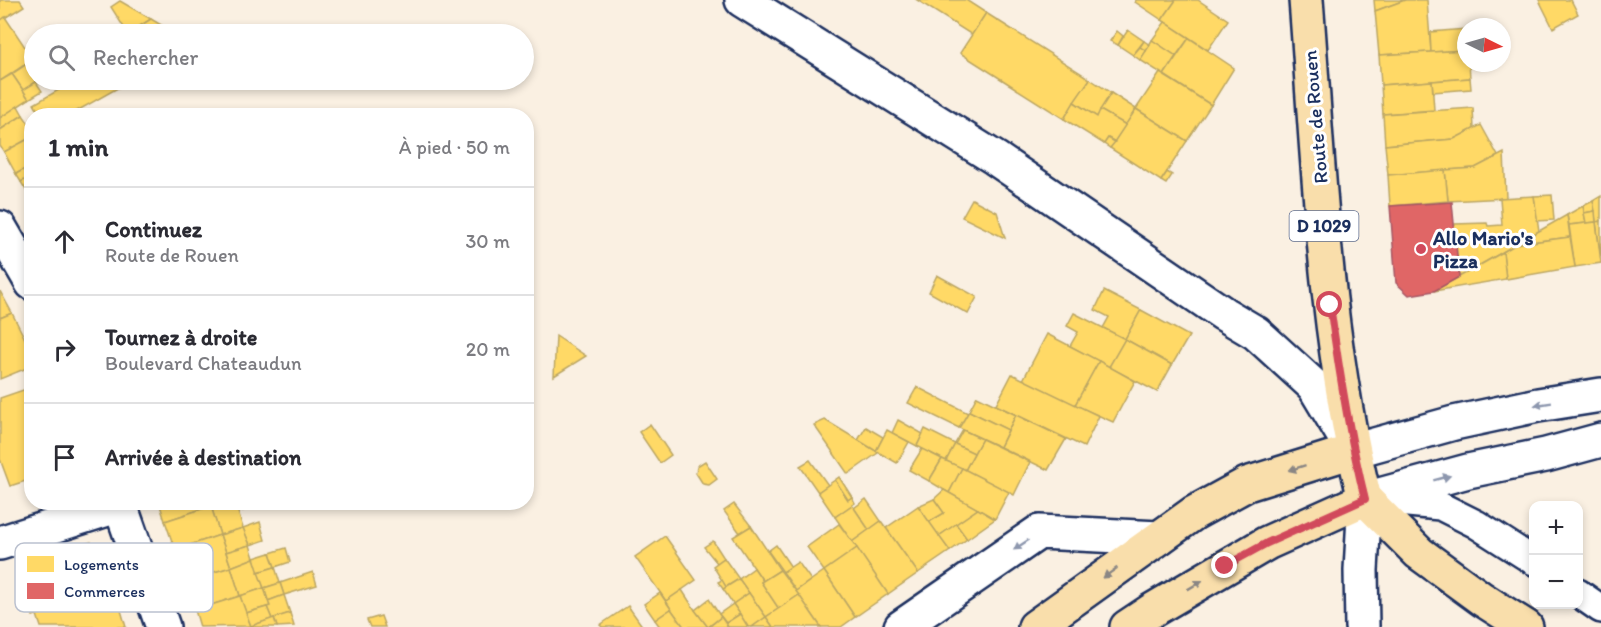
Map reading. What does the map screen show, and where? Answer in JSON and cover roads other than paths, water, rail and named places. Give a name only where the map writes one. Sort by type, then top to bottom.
[{"type":"main road","name":"Route de Rouen","points":[[1306,0],[1330,305],[1341,391],[1365,499]]},
{"type":"main road","points":[[1035,627],[1194,513],[1247,484],[1353,451]]},
{"type":"main road","points":[[1143,622],[1267,543],[1365,499],[1419,553],[1482,599],[1526,627]]},
{"type":"street","points":[[742,0],[995,158],[1224,314],[1256,333],[1314,386],[1353,451],[1454,423],[1601,394]]},
{"type":"street","points":[[0,228],[24,269]]},
{"type":"street","points":[[1365,499],[1468,471],[1546,455],[1601,440]]},
{"type":"street","name":"Route de Rouen","points":[[1362,627],[1361,570],[1365,499]]},
{"type":"street","points":[[0,543],[102,510]]},
{"type":"street","points":[[122,510],[134,543]]},
{"type":"street","points":[[901,627],[1039,532],[1159,538]]},
{"type":"street","points":[[158,612],[163,627]]},
{"type":"lane","points":[[1365,499],[1440,506],[1476,524],[1529,558]]},
{"type":"lane","points":[[1583,596],[1601,609]]},
{"type":"place","name":"Allo Mario's Pizza","points":[[1421,249]]}]
